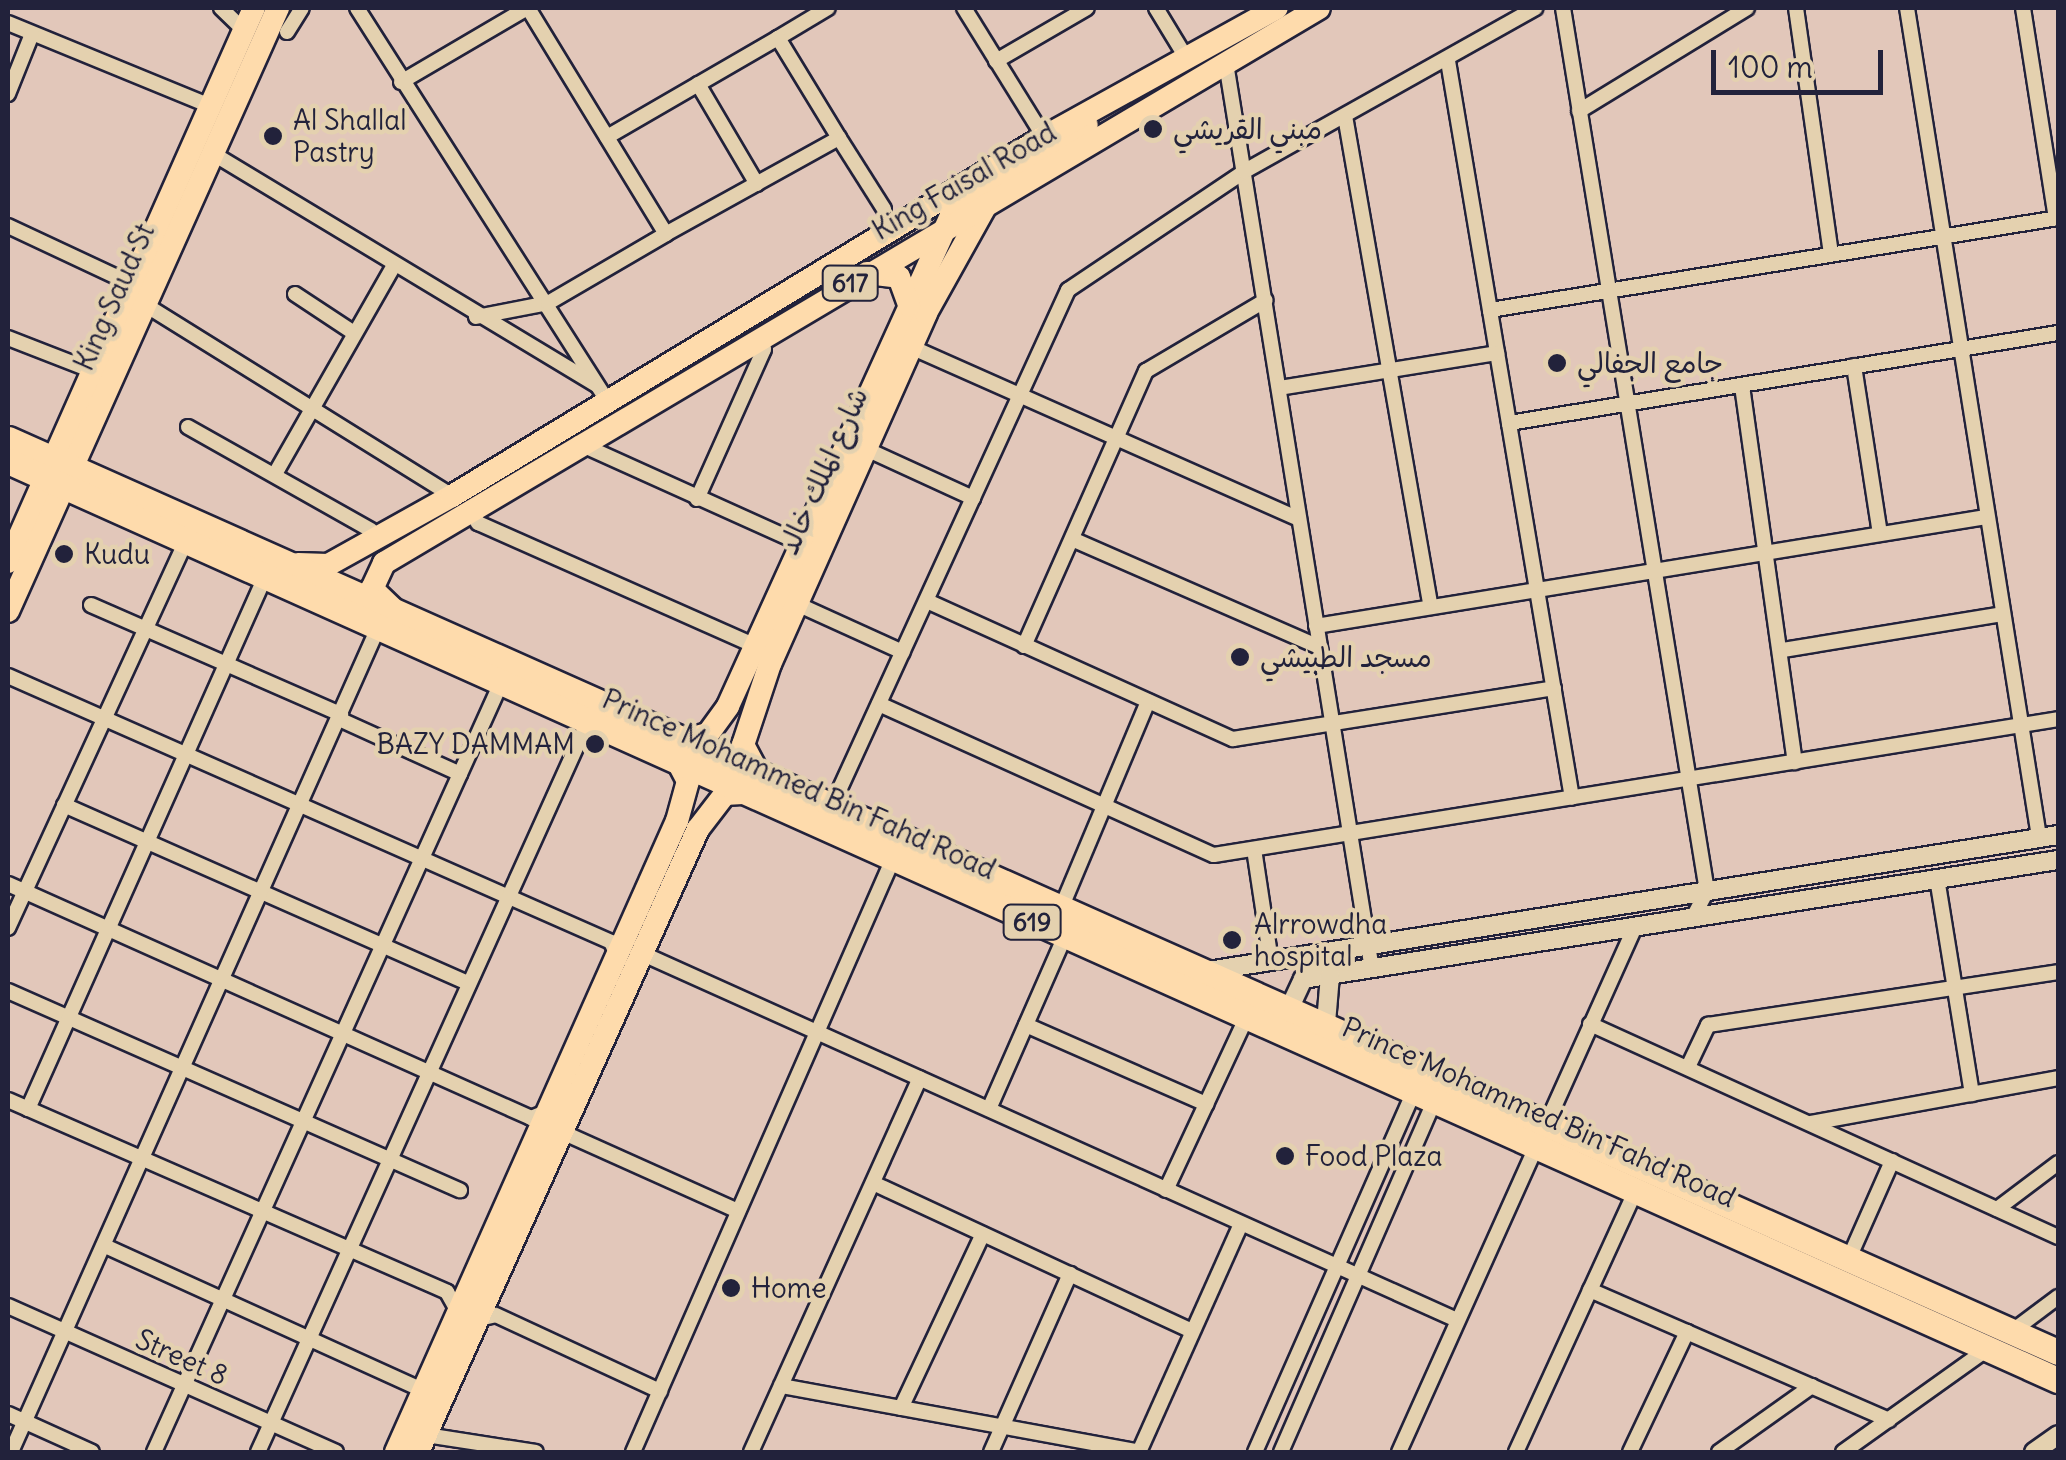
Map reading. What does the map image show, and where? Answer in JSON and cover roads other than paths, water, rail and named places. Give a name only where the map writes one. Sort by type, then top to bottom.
[{"type":"highway","name":"Prince Mohammed Bin Fahd Road","points":[[8,438],[58,473],[186,541],[265,577],[386,617],[827,816],[1062,906],[1326,1023],[1542,1132],[1636,1188],[1992,1346],[2058,1380]]},
{"type":"highway","name":"Prince Mohammed Bin Fahd Road","points":[[8,461],[58,473],[298,564],[501,683],[588,721],[682,751]]},
{"type":"highway","name":"Prince Mohammed Bin Fahd Road","points":[[827,816],[893,859],[1425,1095],[1542,1132],[1850,1256],[2058,1352]]},
{"type":"main road","points":[[138,294],[183,170],[254,8]]},
{"type":"main road","name":"King Saud St","points":[[8,612],[93,371],[212,153],[278,8]]},
{"type":"main road","name":"King Faisal Road","points":[[298,564],[328,565],[372,535],[461,503],[577,443],[866,273],[921,253],[945,226],[1319,8]]},
{"type":"main road","name":"King Faisal Road","points":[[384,563],[604,395],[683,358],[1044,136],[1130,93],[1272,9]]},
{"type":"main road","points":[[945,226],[968,197],[1130,93]]},
{"type":"main road","name":"شارع الملك خالد","points":[[682,751],[739,711],[797,604],[914,340],[990,200]]},
{"type":"main road","points":[[683,358],[888,243],[921,253],[935,280],[914,340]]},
{"type":"main road","name":"شارع الملك خالد","points":[[752,783],[739,711],[756,646],[909,304],[921,253]]},
{"type":"main road","points":[[866,273],[899,277],[909,304]]},
{"type":"main road","name":"King Saud St","points":[[8,562],[58,473],[138,294]]},
{"type":"main road","points":[[372,535],[369,558],[384,563],[372,589],[386,617]]},
{"type":"main road","points":[[422,1444],[549,1110],[629,955],[687,825],[688,781],[682,751]]},
{"type":"main road","points":[[687,825],[725,794],[752,783]]},
{"type":"main road","points":[[396,1452],[424,1391],[467,1318],[562,1132],[629,955]]},
{"type":"street","points":[[221,8],[244,30]]},
{"type":"street","points":[[287,32],[302,8]]},
{"type":"street","points":[[357,8],[604,395]]},
{"type":"street","points":[[401,82],[528,8],[666,234]]},
{"type":"street","points":[[607,137],[828,8]]},
{"type":"street","points":[[964,8],[1044,136]]},
{"type":"street","points":[[1156,8],[1186,59]]},
{"type":"street","points":[[827,816],[1068,290],[1244,171],[1448,61],[1535,8]]},
{"type":"street","points":[[1564,8],[1622,403],[1685,780],[1708,891],[1694,917]]},
{"type":"street","points":[[1578,111],[1747,8]]},
{"type":"street","points":[[1796,8],[1831,254]]},
{"type":"street","points":[[1208,971],[2049,836],[2022,726],[2002,614],[1907,8]]},
{"type":"street","points":[[1490,310],[2057,218],[2023,8]]},
{"type":"street","points":[[996,61],[1080,9]]},
{"type":"street","points":[[8,23],[210,106]]},
{"type":"street","points":[[8,94],[32,34]]},
{"type":"street","points":[[778,38],[884,209]]},
{"type":"street","points":[[1448,61],[1572,798]]},
{"type":"street","points":[[1226,62],[1372,969]]},
{"type":"street","points":[[698,84],[757,184]]},
{"type":"street","points":[[1346,116],[1430,605]]},
{"type":"street","points":[[476,318],[548,303],[839,138]]},
{"type":"street","points":[[212,153],[604,395]]},
{"type":"street","points":[[8,226],[138,294],[461,503],[478,523],[756,646]]},
{"type":"street","points":[[275,474],[393,268]]},
{"type":"street","points":[[295,294],[354,333]]},
{"type":"street","points":[[1024,646],[1146,371],[1266,300]]},
{"type":"street","points":[[1509,423],[2058,333]]},
{"type":"street","points":[[8,338],[93,371]]},
{"type":"street","points":[[697,498],[764,349],[759,338]]},
{"type":"street","points":[[914,340],[1021,394],[1299,519]]},
{"type":"street","points":[[1279,388],[1497,353]]},
{"type":"street","points":[[1854,366],[1880,533]]},
{"type":"street","points":[[1742,386],[1783,650],[1795,762]]},
{"type":"street","points":[[188,427],[275,474],[372,535]]},
{"type":"street","points":[[577,443],[802,544]]},
{"type":"street","points":[[866,449],[974,498]]},
{"type":"street","points":[[1316,626],[1536,586],[1986,517]]},
{"type":"street","points":[[1072,539],[1319,647]]},
{"type":"street","points":[[8,928],[186,541]]},
{"type":"street","points":[[28,1109],[265,577]]},
{"type":"street","points":[[926,601],[1234,739],[1554,688]]},
{"type":"street","points":[[797,604],[903,652]]},
{"type":"street","points":[[91,605],[226,663],[460,774]]},
{"type":"street","points":[[1783,650],[2002,614]]},
{"type":"street","points":[[11,1452],[386,617]]},
{"type":"street","points":[[8,676],[509,896],[611,942],[629,955],[818,1030],[1457,1320]]},
{"type":"street","points":[[154,1452],[501,683]]},
{"type":"street","points":[[1062,906],[1148,701]]},
{"type":"street","points":[[879,704],[1214,855],[2058,720]]},
{"type":"street","points":[[258,1452],[304,1337],[588,721]]},
{"type":"street","points":[[64,805],[468,984]]},
{"type":"street","points":[[1254,849],[1271,961]]},
{"type":"street","points":[[634,1452],[893,859]]},
{"type":"street","points":[[1290,1007],[1304,979],[2058,860]]},
{"type":"street","points":[[1936,878],[1972,1094]]},
{"type":"street","points":[[8,884],[531,1118],[549,1110]]},
{"type":"street","points":[[1400,1452],[1634,929]]},
{"type":"street","points":[[989,1110],[1065,936]]},
{"type":"street","points":[[1688,1067],[1708,1025],[2058,972]]},
{"type":"street","points":[[1326,1023],[1330,975]]},
{"type":"street","points":[[8,991],[460,1190]]},
{"type":"street","points":[[1166,1190],[1246,1016]]},
{"type":"street","points":[[1026,1024],[1206,1104]]},
{"type":"street","points":[[1590,1024],[2058,1237]]},
{"type":"street","points":[[751,1452],[920,1078]]},
{"type":"street","points":[[1810,1124],[2058,1078]]},
{"type":"street","points":[[1256,1452],[1335,1267],[1425,1095]]},
{"type":"street","points":[[1281,1452],[1358,1276],[1425,1095]]},
{"type":"street","points":[[8,1100],[344,1251],[447,1292],[467,1318],[502,1318],[660,1391]]},
{"type":"street","points":[[562,1132],[738,1211]]},
{"type":"street","points":[[1850,1256],[1892,1161]]},
{"type":"street","points":[[1997,1209],[2058,1163]]},
{"type":"street","points":[[872,1183],[1192,1331]]},
{"type":"street","points":[[1516,1452],[1636,1188]]},
{"type":"street","points":[[781,1386],[1139,1452],[1241,1224]]},
{"type":"street","points":[[901,1408],[982,1234]]},
{"type":"street","points":[[105,1246],[424,1391]]},
{"type":"street","points":[[991,1452],[1070,1274]]},
{"type":"street","points":[[1590,1290],[1889,1420]]},
{"type":"street","points":[[2014,1330],[2058,1297]]},
{"type":"street","name":"Street 8","points":[[8,1306],[336,1452]]},
{"type":"street","points":[[1630,1452],[1687,1332]]},
{"type":"street","points":[[1843,1452],[1992,1346]]},
{"type":"street","points":[[1719,1452],[1812,1386]]},
{"type":"street","points":[[8,1414],[92,1452]]},
{"type":"street","points":[[2034,1452],[2058,1435]]},
{"type":"street","points":[[422,1444],[536,1452]]},
{"type":"place","name":"مبني القريشي","points":[[1153,129]]},
{"type":"place","name":"Al Shallal Pastry","points":[[273,136]]},
{"type":"place","name":"جامع الجفالي","points":[[1557,363]]},
{"type":"place","name":"Kudu","points":[[64,554]]},
{"type":"place","name":"مسجد الطبيشي","points":[[1240,657]]},
{"type":"place","name":"BAZY DAMMAM","points":[[595,744]]},
{"type":"place","name":"Alrrowdha hospital","points":[[1232,940]]},
{"type":"place","name":"Food Plaza","points":[[1285,1156]]},
{"type":"place","name":"Home","points":[[731,1288]]}]
